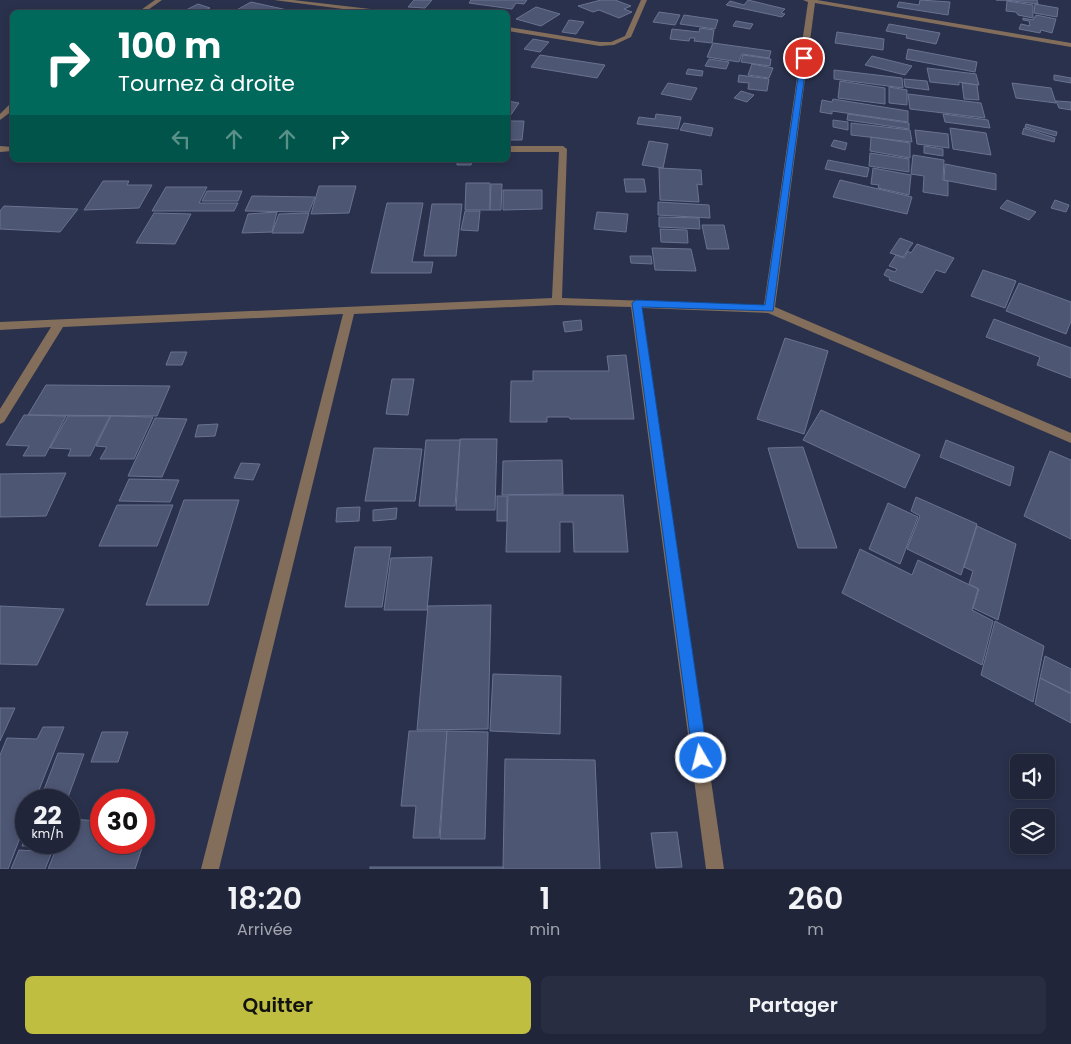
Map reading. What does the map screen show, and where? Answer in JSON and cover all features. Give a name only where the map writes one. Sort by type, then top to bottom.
[{"type":"street","points":[[144,10],[159,0]]},
{"type":"street","points":[[277,0],[362,10]]},
{"type":"street","points":[[510,30],[600,44],[612,44],[628,37],[644,0]]},
{"type":"street","points":[[806,0],[1071,45]]},
{"type":"street","points":[[769,309],[812,0]]},
{"type":"street","points":[[0,118],[10,109]]},
{"type":"street","points":[[510,149],[563,149],[557,301]]},
{"type":"street","points":[[0,326],[557,301],[769,309],[1071,438]]},
{"type":"street","points":[[636,303],[715,869]]},
{"type":"street","points":[[210,869],[349,311]]},
{"type":"street","points":[[0,419],[59,324]]},
{"type":"building","points":[[414,0],[432,0],[425,8],[408,7]]},
{"type":"building","points":[[471,0],[527,0],[524,4],[516,3],[512,9],[469,3]]},
{"type":"building","points":[[601,0],[615,0],[631,6],[624,9],[632,12],[619,18],[599,10],[593,12],[578,6]]},
{"type":"building","points":[[748,0],[785,9],[781,13],[785,14],[782,17],[726,5],[730,1],[744,5]]},
{"type":"building","points":[[920,0],[950,2],[948,15],[897,7],[899,2],[919,5]]},
{"type":"building","points":[[1005,0],[1037,0],[1038,4]]},
{"type":"building","points":[[1007,1],[1033,5],[1033,18],[1018,15],[1016,12],[1006,11]]},
{"type":"building","points":[[251,2],[287,10],[237,10]]},
{"type":"building","points":[[198,4],[210,8],[205,10],[186,10]]},
{"type":"building","points":[[1035,4],[1058,8],[1057,17],[1034,13]]},
{"type":"building","points":[[536,7],[560,14],[541,26],[516,19]]},
{"type":"building","points":[[659,12],[680,15],[675,25],[653,22]]},
{"type":"building","points":[[684,15],[718,20],[715,29],[680,24]]},
{"type":"building","points":[[1036,15],[1056,19],[1052,33],[1041,30],[1040,33],[1019,29],[1021,24],[1030,26],[1029,21],[1023,20],[1023,18],[1033,20]]},
{"type":"building","points":[[569,20],[584,22],[576,34],[562,32]]},
{"type":"building","points":[[736,21],[753,24],[750,29],[733,26]]},
{"type":"building","points":[[889,24],[940,33],[936,44],[906,38],[907,35],[886,31]]},
{"type":"building","points":[[700,28],[714,30],[712,43],[694,41],[695,38],[690,38],[689,41],[670,39],[672,29],[699,32]]},
{"type":"building","points":[[837,32],[884,39],[883,50],[835,43]]},
{"type":"building","points":[[533,39],[549,42],[540,52],[524,49]]},
{"type":"building","points":[[713,43],[771,51],[769,58],[742,54],[739,62],[707,57]]},
{"type":"building","points":[[908,49],[977,62],[975,72],[906,59]]},
{"type":"building","points":[[540,55],[605,65],[597,78],[531,67]]},
{"type":"building","points":[[743,55],[771,59],[770,66],[741,62]]},
{"type":"building","points":[[872,56],[912,66],[905,75],[865,65]]},
{"type":"building","points":[[709,59],[729,62],[726,69],[705,66]]},
{"type":"building","points":[[752,64],[773,68],[769,78],[748,75]]},
{"type":"building","points":[[927,68],[976,74],[979,85],[959,82],[959,85],[930,82]]},
{"type":"building","points":[[688,69],[703,71],[702,76],[686,74]]},
{"type":"building","points":[[834,70],[902,78],[903,88],[834,79]]},
{"type":"building","points":[[739,75],[769,79],[767,91],[748,89],[749,83],[738,82]]},
{"type":"building","points":[[1054,75],[1071,78],[1071,83],[1054,80]]},
{"type":"building","points":[[904,79],[927,81],[929,90],[905,87]]},
{"type":"building","points":[[840,81],[885,88],[885,104],[838,98]]},
{"type":"building","points":[[668,83],[697,88],[691,100],[661,94]]},
{"type":"building","points":[[962,83],[977,85],[979,100],[964,99]]},
{"type":"building","points":[[1012,83],[1051,88],[1056,103],[1016,98]]},
{"type":"building","points":[[889,87],[907,90],[907,105],[889,103]]},
{"type":"building","points":[[741,91],[754,95],[747,102],[734,98]]},
{"type":"building","points":[[908,94],[981,103],[985,118],[910,109]]},
{"type":"building","points":[[833,99],[908,111],[908,122],[832,111],[832,114],[820,112],[822,100],[832,102]]},
{"type":"building","points":[[510,101],[519,103],[510,116]]},
{"type":"building","points":[[1056,101],[1071,102],[1071,110],[1059,108]]},
{"type":"building","points":[[656,114],[681,117],[678,129],[637,124],[639,117],[655,119]]},
{"type":"building","points":[[848,114],[909,123],[909,129],[847,120]]},
{"type":"building","points":[[943,114],[988,120],[990,128],[945,122]]},
{"type":"building","points":[[833,120],[848,122],[848,130],[833,127]]},
{"type":"building","points":[[510,121],[524,121],[522,140],[510,140]]},
{"type":"building","points":[[684,123],[713,128],[711,136],[680,130]]},
{"type":"building","points":[[851,123],[910,130],[912,142],[851,135]]},
{"type":"building","points":[[1026,124],[1057,132],[1056,136],[1025,127]]},
{"type":"building","points":[[950,128],[986,133],[991,155],[953,149]]},
{"type":"building","points":[[1024,128],[1055,138],[1054,142],[1022,134]]},
{"type":"building","points":[[915,130],[948,134],[949,148],[917,144]]},
{"type":"building","points":[[871,137],[910,143],[910,158],[870,151]]},
{"type":"building","points":[[834,140],[847,143],[845,150],[831,146]]},
{"type":"building","points":[[649,141],[668,144],[663,168],[642,165]]},
{"type":"building","points":[[924,146],[943,149],[943,156],[924,153]]},
{"type":"building","points":[[870,153],[909,159],[909,172],[869,166]]},
{"type":"building","points":[[913,155],[944,160],[943,180],[948,181],[948,196],[923,192],[924,176],[911,174]]},
{"type":"building","points":[[828,160],[869,168],[867,177],[825,169]]},
{"type":"building","points":[[457,162],[472,162],[471,165],[457,165]]},
{"type":"building","points":[[945,164],[996,174],[996,190],[944,180]]},
{"type":"building","points":[[659,168],[701,170],[702,185],[697,184],[699,202],[660,200]]},
{"type":"building","points":[[873,168],[911,175],[909,195],[878,188],[879,185],[871,184]]},
{"type":"building","points":[[624,179],[644,179],[646,192],[626,192]]},
{"type":"building","points":[[840,180],[912,197],[907,214],[833,197]]},
{"type":"building","points":[[103,181],[129,181],[127,185],[152,185],[139,208],[84,210]]},
{"type":"building","points":[[466,183],[490,183],[490,210],[465,210]]},
{"type":"building","points":[[491,184],[502,184],[501,210],[490,210]]},
{"type":"building","points":[[319,186],[356,186],[349,213],[311,214]]},
{"type":"building","points":[[166,187],[207,187],[199,203],[238,203],[234,211],[152,211]]},
{"type":"building","points":[[503,190],[542,190],[542,209],[503,210]]},
{"type":"building","points":[[207,191],[242,191],[238,201],[202,201]]},
{"type":"building","points":[[252,196],[315,197],[309,212],[245,211]]},
{"type":"building","points":[[1007,200],[1036,212],[1029,220],[1000,208]]},
{"type":"building","points":[[1055,200],[1069,205],[1066,212],[1051,208]]},
{"type":"building","points":[[658,202],[709,205],[710,218],[658,215]]},
{"type":"building","points":[[387,203],[423,203],[412,262],[433,262],[431,273],[371,273]]},
{"type":"building","points":[[432,204],[462,204],[456,256],[424,256]]},
{"type":"building","points":[[4,206],[78,209],[60,232],[0,229],[0,211]]},
{"type":"building","points":[[465,211],[480,211],[478,231],[461,230]]},
{"type":"building","points":[[277,212],[272,232],[242,233],[248,214]]},
{"type":"building","points":[[597,212],[628,214],[626,232],[594,229]]},
{"type":"building","points":[[154,213],[191,214],[175,244],[136,243]]},
{"type":"building","points":[[309,213],[303,233],[272,233],[279,214]]},
{"type":"building","points":[[659,217],[699,218],[700,229],[659,227]]},
{"type":"building","points":[[702,225],[724,225],[729,249],[707,249]]},
{"type":"building","points":[[660,229],[687,230],[688,243],[661,242]]},
{"type":"building","points":[[900,238],[913,243],[903,257],[890,253]]},
{"type":"building","points":[[917,244],[954,258],[945,273],[936,270],[922,293],[889,280],[890,278],[884,275],[887,269],[895,272],[897,269],[889,266],[896,255],[904,258],[908,251],[911,253]]},
{"type":"building","points":[[652,248],[691,249],[696,271],[655,270]]},
{"type":"building","points":[[630,256],[651,256],[652,264],[631,263]]},
{"type":"building","points":[[983,270],[1016,281],[1005,308],[971,296]]},
{"type":"building","points":[[1019,283],[1071,302],[1071,321],[1066,334],[1006,311]]},
{"type":"building","points":[[994,319],[1071,348],[1071,378],[1037,365],[1040,357],[986,337]]},
{"type":"building","points":[[581,320],[582,330],[565,332],[563,322]]},
{"type":"building","points":[[785,338],[828,351],[804,434],[757,419]]},
{"type":"building","points":[[171,352],[187,352],[182,365],[166,365]]},
{"type":"building","points":[[626,355],[634,419],[547,417],[547,422],[510,422],[511,381],[533,381],[533,371],[609,371],[607,356]]},
{"type":"building","points":[[392,379],[414,379],[408,415],[386,414]]},
{"type":"building","points":[[46,385],[170,386],[157,416],[28,415]]},
{"type":"building","points":[[821,410],[920,455],[905,488],[803,440]]},
{"type":"building","points":[[24,415],[66,416],[45,456],[23,456],[29,446],[6,445]]},
{"type":"building","points":[[68,416],[110,416],[90,456],[68,456],[71,449],[50,448]]},
{"type":"building","points":[[111,416],[153,417],[134,459],[100,459],[107,447],[96,446]]},
{"type":"building","points":[[155,418],[187,419],[162,477],[128,476]]},
{"type":"building","points":[[218,424],[215,436],[195,437],[198,425]]},
{"type":"building","points":[[460,439],[497,439],[495,510],[456,510]]},
{"type":"building","points":[[426,440],[460,440],[455,506],[419,506]]},
{"type":"building","points":[[946,440],[1014,467],[1010,486],[940,457]]},
{"type":"building","points":[[803,447],[837,548],[798,548],[768,448]]},
{"type":"building","points":[[374,448],[422,449],[415,501],[365,501]]},
{"type":"building","points":[[1050,451],[1071,460],[1071,539],[1024,516]]},
{"type":"building","points":[[562,460],[563,494],[502,495],[503,461]]},
{"type":"building","points":[[241,463],[260,464],[253,480],[234,478]]},
{"type":"building","points":[[66,473],[46,516],[0,517],[0,474]]},
{"type":"building","points":[[129,479],[179,480],[170,502],[119,501]]},
{"type":"building","points":[[508,495],[623,495],[628,552],[574,552],[573,522],[560,522],[560,552],[506,552]]},
{"type":"building","points":[[497,496],[507,496],[507,521],[497,521]]},
{"type":"building","points":[[916,497],[977,524],[961,575],[907,549],[920,516],[911,511]]},
{"type":"building","points":[[184,500],[239,500],[208,605],[146,605]]},
{"type":"building","points":[[888,503],[918,517],[900,564],[869,549]]},
{"type":"building","points":[[117,505],[173,505],[157,546],[99,546]]},
{"type":"building","points":[[360,507],[359,521],[336,522],[337,508]]},
{"type":"building","points":[[397,508],[396,519],[373,521],[373,510]]},
{"type":"building","points":[[977,526],[1016,544],[998,620],[973,608],[979,589],[969,584],[973,571],[964,567]]},
{"type":"building","points":[[355,547],[391,547],[382,607],[345,607]]},
{"type":"building","points":[[860,549],[912,575],[918,560],[978,589],[972,610],[993,621],[982,665],[842,593]]},
{"type":"building","points":[[432,557],[427,610],[384,610],[391,558]]},
{"type":"building","points":[[491,605],[488,729],[417,730],[428,606]]},
{"type":"building","points":[[0,606],[64,609],[37,665],[0,664]]},
{"type":"building","points":[[995,621],[1044,646],[1033,702],[981,675]]},
{"type":"building","points":[[1045,656],[1071,669],[1071,693],[1040,678]]},
{"type":"building","points":[[493,674],[561,676],[560,734],[490,731]]},
{"type":"building","points":[[1040,678],[1071,694],[1071,723],[1035,704]]},
{"type":"building","points":[[0,708],[15,708],[0,741]]},
{"type":"building","points":[[43,727],[64,727],[39,789],[15,789],[15,851],[8,869],[0,869],[0,755],[7,738],[37,739]]},
{"type":"building","points":[[409,731],[447,731],[439,838],[413,838],[416,806],[401,806]]},
{"type":"building","points":[[447,731],[488,732],[485,839],[440,839]]},
{"type":"building","points":[[102,732],[128,732],[118,762],[91,762]]},
{"type":"building","points":[[58,753],[84,754],[71,789],[44,789]]},
{"type":"building","points":[[505,759],[595,760],[600,869],[503,869]]},
{"type":"building","points":[[80,820],[90,820],[90,854],[140,854],[135,869],[48,869],[54,854],[80,854]]},
{"type":"building","points":[[677,832],[682,867],[656,868],[651,833]]},
{"type":"building","points":[[17,854],[51,854],[45,869],[11,869]]},
{"type":"building","points":[[370,867],[503,867],[503,869],[370,869]]},
{"type":"route","points":[[701,758],[636,303],[769,309],[804,58]]}]
